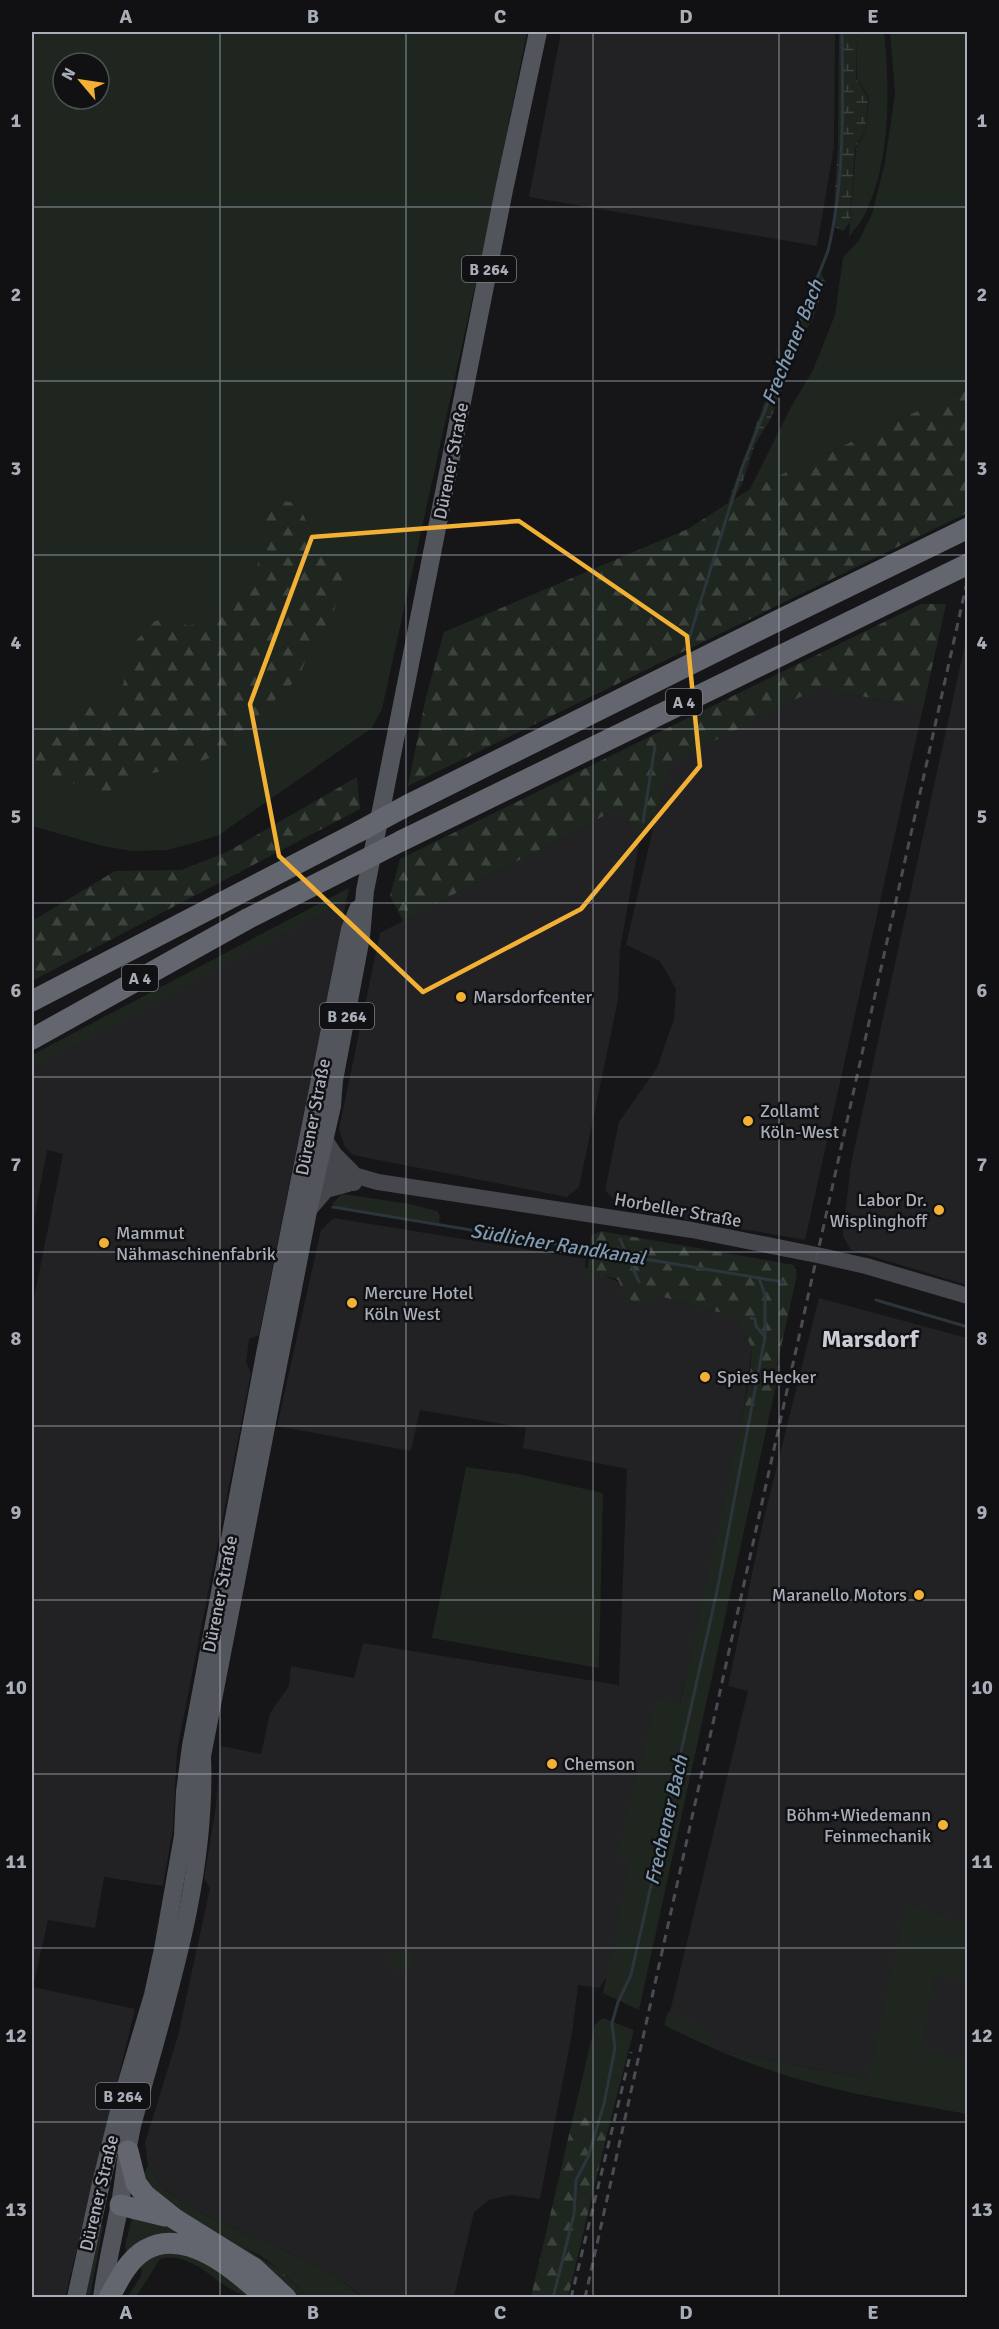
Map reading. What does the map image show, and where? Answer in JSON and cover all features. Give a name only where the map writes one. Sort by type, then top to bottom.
[{"type":"highway","name":"A 4","points":[[32,1001],[408,805],[968,528]]},
{"type":"highway","name":"A 4","points":[[32,1039],[249,918],[401,840],[968,564]]},
{"type":"highway","points":[[128,2151],[136,2183],[145,2195],[175,2218],[254,2268],[286,2298]]},
{"type":"highway","points":[[120,2205],[175,2218]]},
{"type":"highway","points":[[109,2298],[120,2277],[145,2250],[173,2243],[192,2246],[214,2258],[250,2283],[266,2298]]},
{"type":"main road","name":"Dürener Straße","points":[[102,2298],[112,2236],[120,2205],[132,2125],[164,2017],[182,1934],[197,1854],[202,1812],[202,1756],[308,1211],[310,1169],[326,1140],[334,1080],[362,937],[365,891],[504,190],[538,32]]},
{"type":"main road","name":"Dürener Straße","points":[[76,2298],[122,2098],[153,1995],[183,1836],[185,1792],[191,1746],[310,1169],[350,929],[365,891]]},
{"type":"main road","points":[[326,1140],[352,1178]]},
{"type":"main road","name":"Horbeller Straße","points":[[310,1169],[352,1178],[692,1230],[866,1266],[968,1296]]},
{"type":"main road","name":"Horbeller Straße","points":[[308,1211],[326,1190],[352,1178]]},
{"type":"highlighted area","points":[[519,521],[687,636],[700,766],[581,909],[423,992],[279,856],[250,704],[312,537]]},
{"type":"shaded area","points":[[561,32],[835,32],[834,147],[817,246],[529,197]]},
{"type":"shaded area","points":[[967,635],[967,1285],[851,1250],[843,1236],[843,1231],[851,1164]]},
{"type":"shaded area","points":[[818,688],[923,708],[805,1240],[621,1208],[605,1190],[619,1122],[657,1068],[674,1019],[676,989],[660,961],[626,945],[668,764]]},
{"type":"shaded area","points":[[615,810],[641,833],[620,949],[618,1000],[579,1187],[567,1197],[353,1155],[345,1147],[339,1129],[380,933]]},
{"type":"shaded area","points":[[349,888],[259,1335],[249,1339],[246,1362],[251,1373],[177,1751],[173,1828],[163,1886],[104,1877],[95,1928],[48,1920],[33,1987],[135,2009],[65,2298],[32,2297],[32,1308],[63,1154],[47,1150],[32,1231],[32,1055]]},
{"type":"shaded area","points":[[334,1218],[586,1259],[585,1267],[634,1289],[736,1317],[752,1348],[744,1408],[709,1579],[618,1962],[599,1988],[578,1985],[572,2033],[540,2199],[511,2195],[489,2200],[474,2212],[454,2297],[361,2296],[334,2273],[192,2209],[169,2193],[148,2165],[145,2143],[178,2036],[210,1888],[204,1878],[216,1806],[221,1746],[261,1754],[270,1713],[289,1686],[291,1666],[354,1678],[363,1643],[619,1685],[627,1469],[523,1448],[526,1428],[420,1410],[411,1451],[277,1426],[321,1230]]},
{"type":"shaded area","points":[[819,1298],[967,1338],[967,2098],[721,2051],[667,2024],[748,1691],[728,1686],[764,1518]]},
{"type":"green space","points":[[32,32],[527,32],[487,232],[382,709],[372,728],[219,835],[167,850],[132,851],[102,846],[32,826]]},
{"type":"green space","points":[[839,32],[857,32],[856,78],[868,98],[865,132],[855,148],[850,222],[843,231],[833,226],[838,144]]},
{"type":"green space","points":[[857,32],[884,32],[887,124],[880,172],[874,194],[865,214],[849,237],[856,148],[865,133],[869,98],[857,78]]},
{"type":"green space","points":[[890,32],[967,32],[967,388],[750,489],[791,407],[813,370],[835,315],[843,258],[859,240],[872,214],[885,162],[895,94]]},
{"type":"green space","points":[[819,270],[826,282],[812,321],[799,338],[790,359],[786,380],[770,420],[755,444],[742,484],[734,499],[728,502],[766,398]]},
{"type":"green space","points":[[967,388],[967,513],[408,786],[426,697],[444,632],[688,529],[750,489]]},
{"type":"green space","points":[[279,500],[299,504],[305,519],[344,565],[340,592],[323,643],[306,659],[299,677],[257,717],[234,749],[188,766],[147,774],[103,794],[40,771],[32,763],[32,743],[70,716],[97,703],[113,705],[121,694],[132,645],[155,621],[168,618],[189,626],[217,616],[253,581],[262,550],[265,519]]},
{"type":"green space","points":[[921,604],[946,604],[923,708],[818,688],[669,764],[655,821],[641,833],[615,810],[403,921],[390,896],[400,859]]},
{"type":"green space","points":[[357,777],[360,809],[32,981],[32,921],[115,871],[181,870],[227,852]]},
{"type":"green space","points":[[349,888],[346,900],[32,1068],[32,1055]]},
{"type":"green space","points":[[342,1194],[410,1204],[437,1211],[440,1216],[439,1223],[338,1207],[332,1204]]},
{"type":"green space","points":[[600,1231],[794,1265],[797,1275],[777,1365],[780,1366],[771,1408],[758,1411],[744,1408],[752,1348],[736,1317],[656,1295],[652,1301],[636,1304],[625,1295],[618,1280],[587,1275],[591,1236]]},
{"type":"green space","points":[[744,1408],[757,1411],[771,1408],[639,2010],[603,1993],[630,1861],[615,1859],[657,1698],[680,1703]]},
{"type":"green space","points":[[466,1467],[518,1474],[603,1493],[599,1668],[432,1638]]},
{"type":"green space","points":[[906,1904],[967,1923],[967,1980],[935,1975],[921,2050],[967,2059],[967,2114],[859,2094],[802,2080],[742,2060],[702,2044],[664,2025],[668,2012],[677,2012],[699,2025],[721,2051],[868,2079]]},
{"type":"green space","points":[[402,1948],[407,1949],[413,1955],[413,1965],[407,1971],[402,1972],[397,1971],[391,1965],[390,1960],[391,1955],[397,1949]]},
{"type":"green space","points":[[603,2018],[634,2030],[607,2134],[575,2109],[595,2024]]},
{"type":"green space","points":[[575,2109],[607,2134],[568,2297],[531,2297]]},
{"type":"green space","points":[[148,2165],[169,2193],[192,2209],[334,2273],[360,2296],[367,2297],[307,2297],[264,2258],[243,2248],[234,2247],[163,2202],[142,2177]]},
{"type":"green space","points":[[133,2214],[181,2231],[211,2252],[127,2254],[125,2246]]},
{"type":"green space","points":[[100,2225],[103,2226],[90,2297],[84,2298],[86,2279]]},
{"type":"green space","points":[[241,2246],[280,2270],[307,2297],[295,2297],[234,2247]]},
{"type":"green space","points":[[168,2250],[203,2261],[256,2297],[232,2290],[198,2267],[174,2258],[160,2259],[136,2297],[127,2298],[141,2276],[142,2270],[138,2265]]},
{"type":"waterway","name":"Frechener Bach","points":[[688,642],[742,468],[828,251],[834,224],[840,170],[842,32]]},
{"type":"waterway","name":"Frechener Bach","points":[[643,822],[655,746]]},
{"type":"waterway","name":"Südlicher Randkanal","points":[[333,1207],[783,1282]]},
{"type":"waterway","name":"Frechener Bach","points":[[620,1239],[639,1282]]},
{"type":"waterway","name":"Frechener Bach","points":[[553,2298],[574,2214],[576,2180],[588,2157],[604,2104],[615,2048],[612,2023],[618,2002],[631,1975],[717,1591],[765,1337],[765,1295],[759,1278]]},
{"type":"waterway","name":"Südlicher Randkanal","points":[[876,1300],[968,1327]]},
{"type":"waterway","name":"Frechener Bach","points":[[751,1318],[755,1319],[756,1326],[765,1337]]},
{"type":"railway","points":[[585,2298],[967,582]]},
{"type":"railway","points":[[571,2298],[631,2052]]},
{"type":"place","name":"Marsdorfcenter","points":[[461,997]]},
{"type":"place","name":"Zollamt Köln-West","points":[[748,1121]]},
{"type":"place","name":"Labor Dr. Wisplinghoff","points":[[939,1210]]},
{"type":"place","name":"Mammut Nähmaschinenfabrik","points":[[104,1243]]},
{"type":"place","name":"Mercure Hotel Köln West","points":[[352,1303]]},
{"type":"place","name":"Spies Hecker","points":[[705,1377]]},
{"type":"place","name":"Maranello Motors","points":[[919,1595]]},
{"type":"place","name":"Chemson","points":[[552,1764]]},
{"type":"place","name":"Böhm+Wiedemann Feinmechanik","points":[[943,1825]]},
{"type":"district","name":"Marsdorf","points":[[870,1339]]}]
